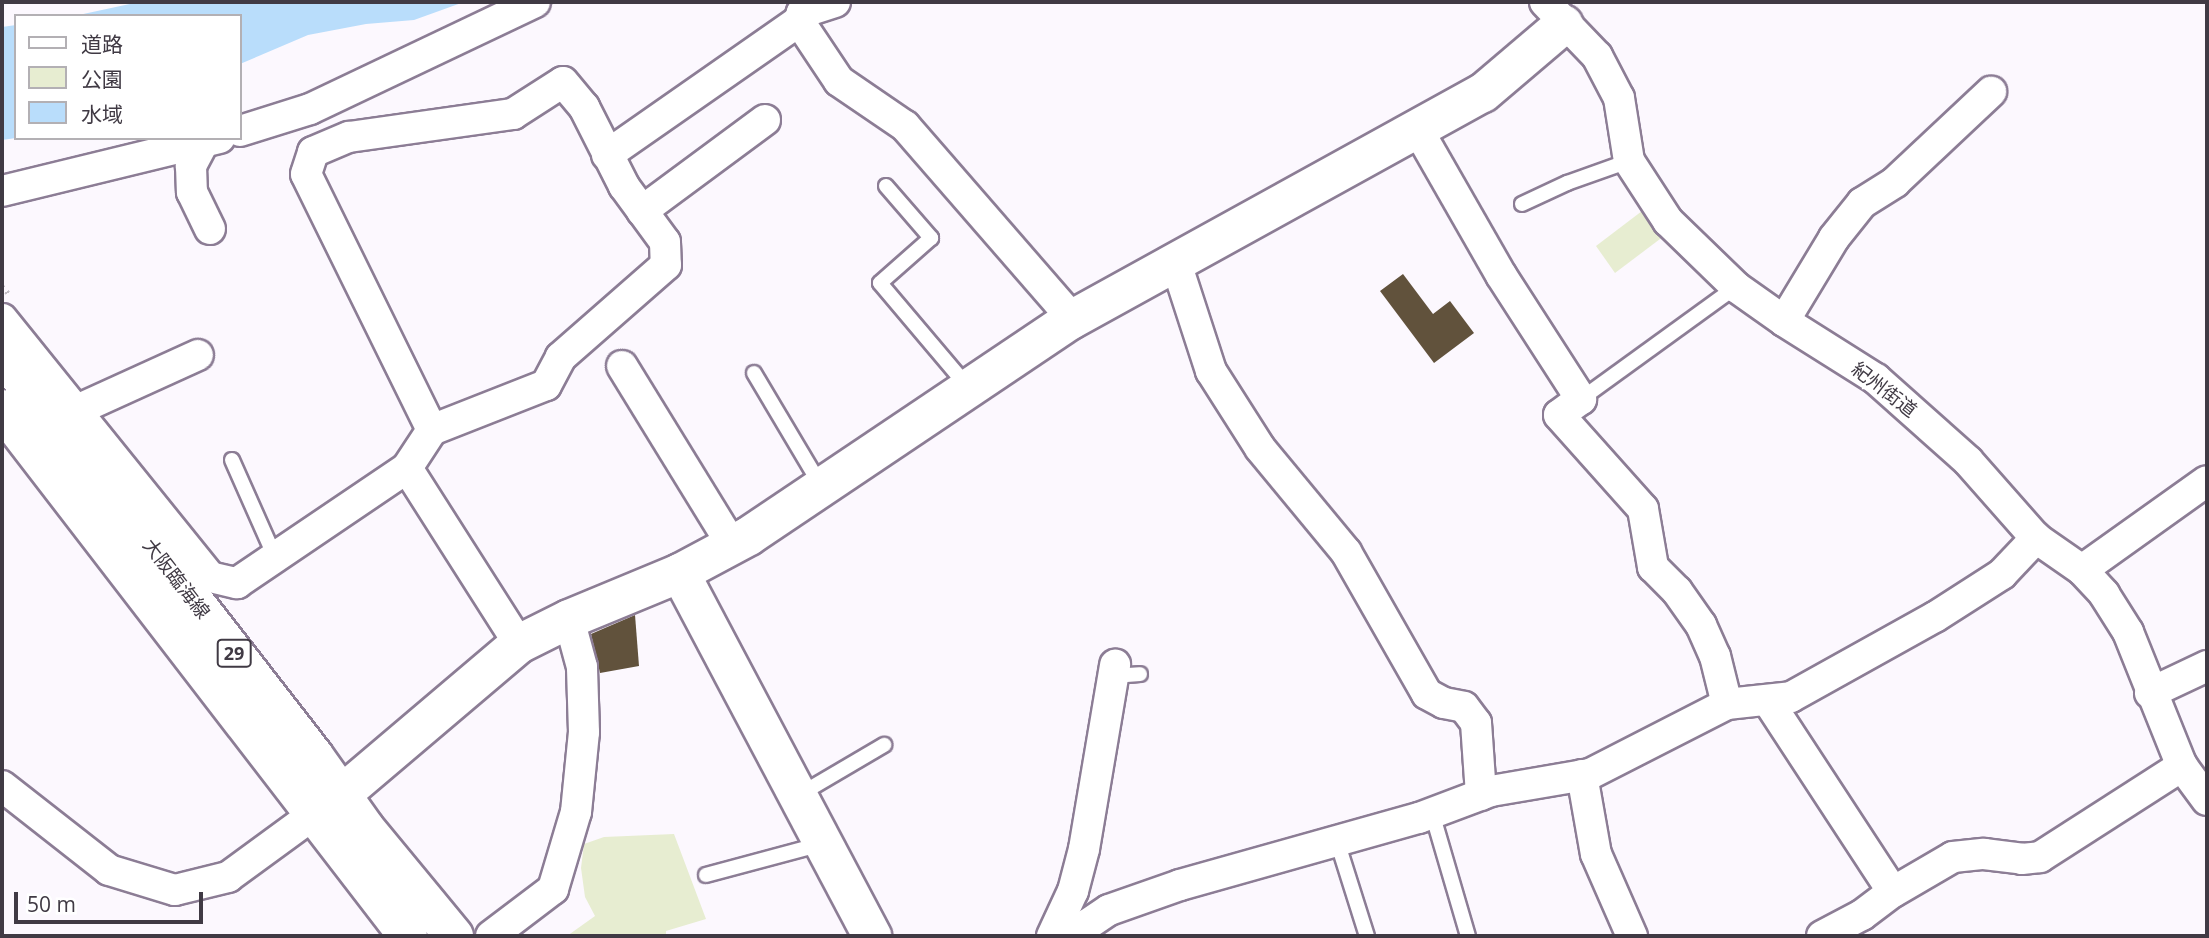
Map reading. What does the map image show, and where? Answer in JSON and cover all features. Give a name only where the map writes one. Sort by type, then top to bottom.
[{"type":"street","points":[[242,130],[310,109],[535,2]]},
{"type":"street","points":[[607,155],[799,21],[802,13],[835,2]]},
{"type":"street","points":[[2,786],[109,870],[175,890],[228,877],[327,804],[519,644],[569,619],[680,573],[732,545],[1073,319],[1175,260],[1483,93],[1553,8]]},
{"type":"street","name":"紀州街道","points":[[1553,8],[1597,56],[1619,98],[1629,161],[1668,220],[1736,287],[1876,379],[1968,461],[2036,538],[2082,570],[2104,594],[2128,632],[2150,693],[2182,766],[2207,800]]},
{"type":"street","points":[[799,21],[839,82],[905,126],[1073,319]]},
{"type":"street","points":[[2,319],[210,578],[237,583],[407,468],[432,430],[546,385],[561,357],[666,265],[665,242],[607,155],[584,107],[563,82],[513,114],[349,137],[313,152],[306,174],[432,430]]},
{"type":"street","points":[[1784,321],[1834,238],[1862,203],[1895,182],[1991,92]]},
{"type":"street","points":[[642,211],[765,120]]},
{"type":"street","points":[[1418,130],[1501,275],[1581,399],[1559,415],[1643,509],[1653,567],[1677,591],[1701,625],[1714,656],[1727,704]]},
{"type":"street","points":[[2,191],[211,142]]},
{"type":"street","points":[[210,229],[192,192],[191,166],[211,142]]},
{"type":"street","points":[[1175,260],[1211,372],[1259,448],[1346,552],[1427,694],[1444,703],[1464,707],[1476,723],[1481,795]]},
{"type":"street","points":[[75,411],[198,355]]},
{"type":"street","name":"大阪臨海線","points":[[8,362],[314,756],[327,804],[408,936]]},
{"type":"street","points":[[622,366],[732,545]]},
{"type":"street","name":"大阪臨海線","points":[[2,409],[327,804],[454,936]]},
{"type":"street","points":[[407,468],[519,644]]},
{"type":"street","points":[[2082,570],[2207,481]]},
{"type":"street","points":[[1079,936],[1088,924],[1110,910],[1180,885],[1433,813],[1481,795],[1590,774],[1727,704],[1791,697],[1935,617],[2002,574],[2036,538]]},
{"type":"street","points":[[680,573],[872,936]]},
{"type":"street","points":[[491,936],[553,889],[576,812],[584,732],[582,667],[569,619]]},
{"type":"street","points":[[2150,693],[2207,666]]},
{"type":"street","points":[[1052,936],[1073,891],[1123,671]]},
{"type":"street","points":[[1768,701],[1893,892]]},
{"type":"street","points":[[1822,936],[1862,915],[1893,892],[1953,857],[1984,854],[2022,859],[2040,857],[2182,766]]},
{"type":"street","points":[[1582,775],[1596,854],[1632,936]]},
{"type":"lane","points":[[1522,204],[1567,183],[1629,161]]},
{"type":"lane","points":[[886,186],[931,238],[880,283],[969,388]]},
{"type":"lane","points":[[1581,399],[1736,287]]},
{"type":"lane","points":[[754,373],[821,487]]},
{"type":"lane","points":[[232,460],[275,557]]},
{"type":"lane","points":[[798,795],[884,745]]},
{"type":"lane","points":[[1433,813],[1468,936]]},
{"type":"lane","points":[[1337,841],[1366,936]]},
{"type":"lane","points":[[706,875],[823,844]]},
{"type":"green space","points":[[1642,211],[1664,236],[1615,273],[1596,246]]},
{"type":"green space","points":[[674,834],[706,919],[666,931],[666,936],[567,936],[595,916],[585,897],[581,868],[584,844],[604,837]]},
{"type":"water","points":[[139,2],[464,2],[414,20],[366,24],[308,35],[242,63],[242,14],[83,14]]},
{"type":"water","points":[[14,25],[14,138],[2,140],[2,27]]},
{"type":"building","points":[[1403,274],[1433,314],[1450,301],[1474,333],[1434,363],[1380,291]]},
{"type":"building","points":[[635,615],[639,666],[600,673],[591,634]]}]
